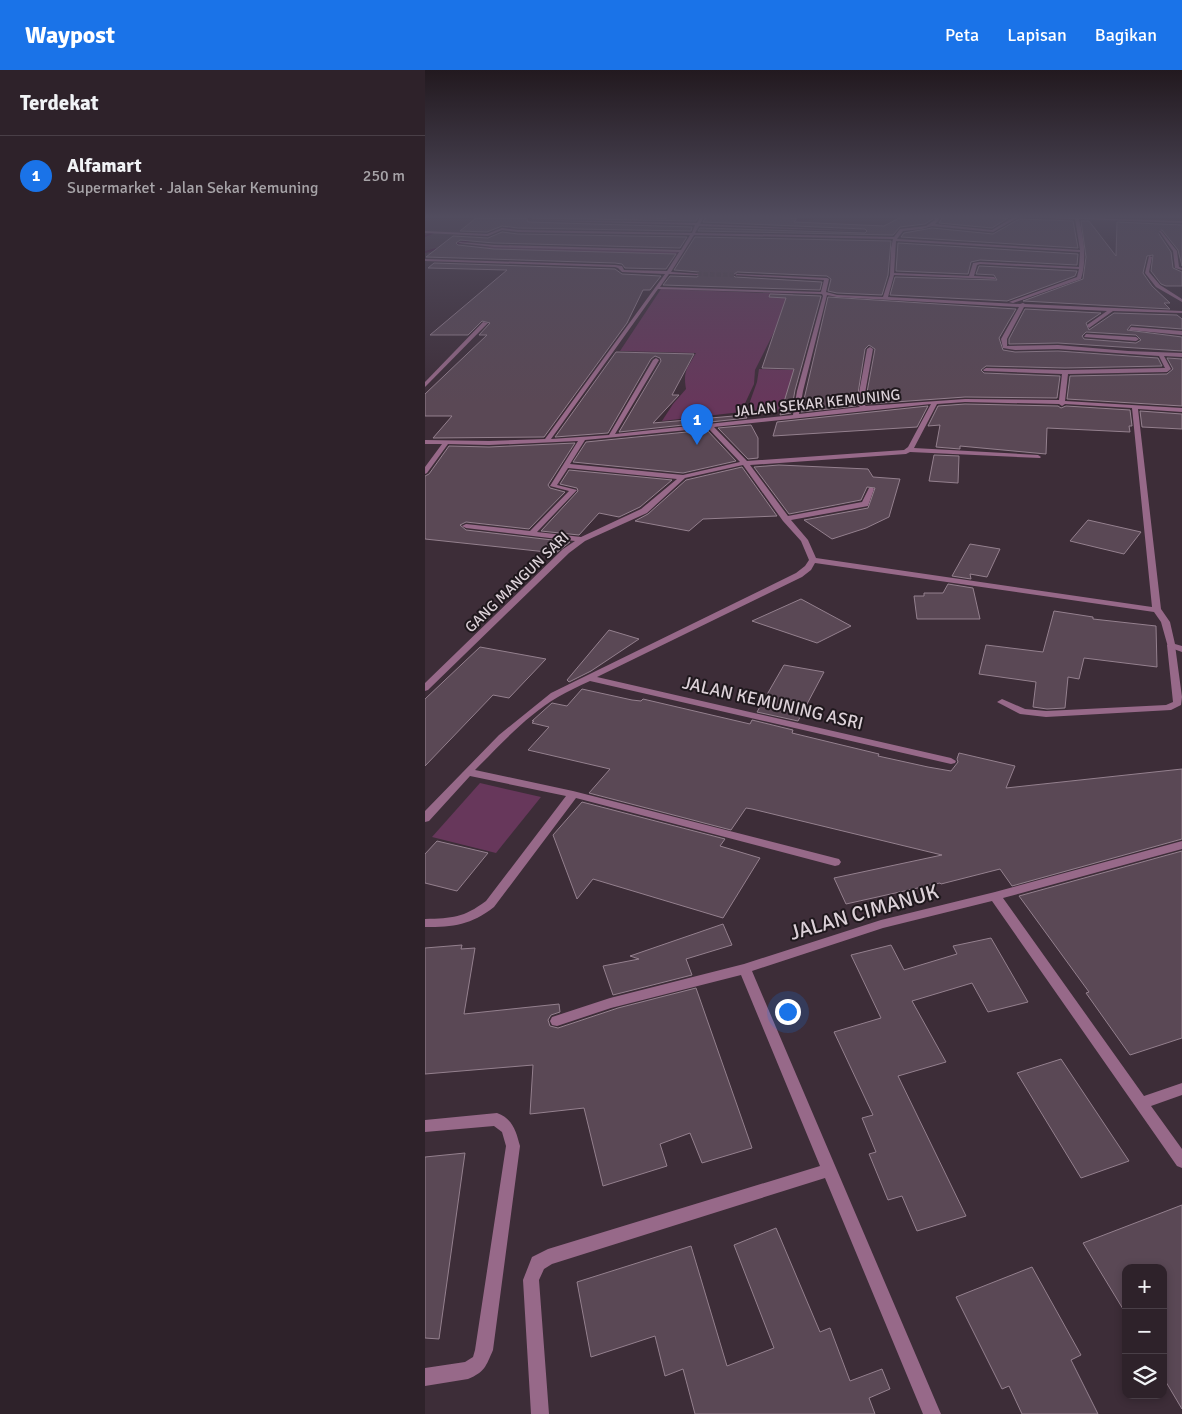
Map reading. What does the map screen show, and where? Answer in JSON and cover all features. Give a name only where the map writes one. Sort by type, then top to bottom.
[{"type":"street","points":[[547,440],[665,278]]},
{"type":"street","points":[[795,418],[800,391],[825,296],[823,293],[827,279],[798,278]]},
{"type":"street","points":[[885,298],[891,278]]},
{"type":"street","points":[[988,278],[994,278]]},
{"type":"street","points":[[1007,304],[1079,278]]},
{"type":"street","points":[[1151,278],[1158,286],[1182,301]]},
{"type":"street","points":[[657,288],[823,293],[837,296],[1023,304],[1111,311],[1182,312]]},
{"type":"street","points":[[1023,304],[1004,339],[1005,347],[1080,348],[1124,353],[1182,355]]},
{"type":"street","points":[[1089,326],[1111,311]]},
{"type":"street","points":[[425,385],[485,322]]},
{"type":"street","points":[[1131,329],[1182,332]]},
{"type":"street","points":[[1086,336],[1136,339]]},
{"type":"street","points":[[1123,338],[1124,353]]},
{"type":"street","points":[[867,410],[860,404],[870,349]]},
{"type":"street","points":[[986,370],[1065,372],[1167,370],[1161,355]]},
{"type":"street","points":[[611,436],[655,360]]},
{"type":"street","points":[[1062,404],[1065,372]]},
{"type":"street","name":"JALAN SEKAR KEMUNING","points":[[425,442],[582,439],[935,402],[997,400],[1182,410]]},
{"type":"street","points":[[909,450],[935,402]]},
{"type":"street","points":[[1135,407],[1157,610]]},
{"type":"street","points":[[710,427],[745,463],[786,519],[804,540],[813,560]]},
{"type":"street","points":[[532,533],[574,490],[553,486],[582,439]]},
{"type":"street","points":[[425,472],[446,443]]},
{"type":"street","name":"GANG MANGUN SARI","points":[[425,688],[566,551],[582,539],[644,511],[683,477],[745,463],[900,453],[909,450],[1038,457]]},
{"type":"street","points":[[566,466],[683,477]]},
{"type":"street","points":[[786,519],[865,504],[871,489]]},
{"type":"street","points":[[466,526],[582,539]]},
{"type":"street","points":[[813,560],[1157,610],[1164,616],[1168,624],[1177,703],[1168,708],[1046,714],[1023,712],[1002,702]]},
{"type":"street","points":[[425,818],[467,772],[536,708],[588,678],[799,575],[808,568],[813,560]]},
{"type":"street","points":[[1171,645],[1182,649]]},
{"type":"street","points":[[425,676],[435,678]]},
{"type":"street","name":"JALAN KEMUNING ASRI","points":[[588,678],[951,761]]},
{"type":"street","points":[[467,772],[573,794],[835,862]]},
{"type":"street","points":[[425,923],[463,922],[475,916],[490,904],[573,794]]},
{"type":"street","name":"JALAN CIMANUK","points":[[557,1021],[610,1004],[745,969],[881,924],[995,896],[1182,845]]},
{"type":"street","points":[[995,896],[1182,1161]]},
{"type":"street","points":[[745,969],[932,1414]]},
{"type":"street","points":[[1141,1103],[1182,1089]]},
{"type":"street","points":[[425,1126],[497,1119],[508,1128],[513,1146],[484,1350],[479,1363],[468,1370],[425,1377]]},
{"type":"street","points":[[540,1414],[531,1280],[538,1263],[548,1257],[829,1170]]},
{"type":"shaded area","points":[[661,289],[793,294],[755,370],[754,384],[741,412],[662,421],[686,389],[685,374],[696,353],[620,351]]},
{"type":"shaded area","points":[[759,369],[795,370],[782,412],[747,410],[757,382]]},
{"type":"shaded area","points":[[480,783],[541,797],[496,853],[432,837]]},
{"type":"building","points":[[498,278],[660,278],[650,290],[643,290],[627,323],[544,437],[433,438],[452,416],[425,416],[425,394],[487,335],[479,335],[490,323],[482,321],[468,335],[430,335]]},
{"type":"building","points":[[669,278],[748,278],[822,282],[820,290],[663,285]]},
{"type":"building","points":[[829,278],[887,278],[882,295],[828,291],[831,279]]},
{"type":"building","points":[[895,278],[997,280],[996,278],[1070,278],[1007,301],[890,295]]},
{"type":"building","points":[[1146,278],[1170,303],[1164,303],[1170,309],[1023,301],[1083,279]]},
{"type":"building","points":[[1156,278],[1182,278],[1182,286],[1166,286],[1161,284]]},
{"type":"building","points":[[770,294],[821,296],[795,390],[791,413],[780,415],[794,369],[762,368],[786,298],[769,297]]},
{"type":"building","points":[[828,297],[1016,309],[999,338],[1003,350],[1015,352],[1058,351],[1158,358],[1162,366],[1065,368],[986,366],[981,370],[984,373],[1060,376],[1057,398],[965,397],[867,404],[865,403],[875,349],[869,345],[865,349],[856,406],[801,412]]},
{"type":"building","points":[[1025,309],[1101,313],[1086,323],[1089,330],[1114,313],[1177,315],[1182,319],[1182,329],[1131,325],[1127,330],[1182,337],[1182,351],[1058,343],[1009,344],[1009,339]],"holes":[[[1086,332],[1136,335],[1141,340],[1136,343],[1084,339],[1082,336]]]},
{"type":"building","points":[[616,352],[694,354],[672,395],[679,395],[653,423],[745,415],[747,418],[619,432],[661,361],[660,358],[655,356],[651,359],[608,433],[555,437]]},
{"type":"building","points":[[1167,358],[1182,359],[1182,406],[1067,399],[1070,376],[1167,374],[1173,369]]},
{"type":"building","points":[[965,404],[1058,406],[1061,408],[1066,406],[1130,410],[1132,426],[1129,426],[1130,432],[1047,428],[1046,454],[960,446],[960,449],[936,447],[940,425],[928,426],[938,406]]},
{"type":"building","points":[[928,406],[917,427],[773,436],[777,422]]},
{"type":"building","points":[[1140,411],[1182,414],[1182,429],[1142,427]]},
{"type":"building","points":[[751,425],[758,438],[758,458],[748,459],[718,428]]},
{"type":"building","points":[[707,430],[736,461],[683,473],[573,462],[586,442]]},
{"type":"building","points":[[575,443],[548,485],[550,488],[565,492],[529,529],[466,522],[460,525],[466,530],[570,542],[556,553],[425,539],[425,476],[429,474],[449,446],[489,447]]},
{"type":"building","points":[[934,455],[959,456],[958,483],[929,481]]},
{"type":"building","points":[[779,465],[868,469],[873,477],[900,479],[889,517],[866,528],[832,539],[804,520],[868,508],[875,488],[867,487],[861,500],[789,514],[754,467]]},
{"type":"building","points":[[742,467],[777,516],[703,519],[689,531],[635,521],[648,514],[686,480]]},
{"type":"building","points":[[569,470],[672,480],[640,507],[619,517],[599,513],[579,535],[541,531],[578,491],[577,488],[560,484]]},
{"type":"building","points":[[1088,520],[1141,532],[1124,554],[1070,541]]},
{"type":"building","points":[[970,544],[1000,549],[987,577],[970,574],[971,579],[952,576]]},
{"type":"building","points":[[948,584],[973,588],[980,619],[917,619],[914,596],[924,596],[924,593],[943,593]]},
{"type":"building","points":[[801,599],[851,626],[817,643],[752,621]]},
{"type":"building","points":[[1054,611],[1093,617],[1093,619],[1156,626],[1157,667],[1084,658],[1079,679],[1068,677],[1065,708],[1047,709],[1033,707],[1036,682],[979,674],[986,645],[1043,652]]},
{"type":"building","points":[[609,630],[639,639],[591,671],[569,682],[567,680]]},
{"type":"building","points":[[480,647],[546,659],[509,698],[493,695],[425,766],[425,699]]},
{"type":"building","points":[[784,665],[824,672],[798,721],[757,712]]},
{"type":"building","points":[[582,689],[632,700],[641,701],[643,699],[750,724],[752,720],[793,730],[792,733],[879,754],[878,756],[928,767],[951,771],[958,762],[959,753],[1015,766],[1006,788],[1182,769],[1182,839],[1012,886],[1000,869],[941,884],[846,904],[834,878],[942,855],[752,809],[746,808],[731,830],[589,793],[610,769],[528,750],[549,727],[532,723],[534,721],[532,721],[552,703],[567,706]]},
{"type":"building","points":[[582,802],[725,839],[720,846],[760,858],[723,918],[593,879],[577,899],[553,835]]},
{"type":"building","points":[[437,841],[488,853],[457,891],[425,883],[425,854]]},
{"type":"building","points":[[1182,851],[1182,1038],[1130,1055],[1086,993],[1089,992],[1019,896]]},
{"type":"building","points":[[723,924],[732,945],[686,959],[692,975],[613,995],[603,966],[639,959],[630,956]]},
{"type":"building","points":[[991,938],[1028,1002],[988,1012],[972,983],[912,1001],[946,1062],[898,1076],[966,1216],[917,1231],[902,1196],[888,1200],[869,1154],[876,1152],[862,1118],[873,1115],[834,1032],[881,1018],[851,955],[891,945],[904,970],[957,954],[953,946]]},
{"type":"building","points":[[462,945],[461,949],[475,948],[464,1014],[559,1004],[560,1012],[551,1015],[548,1020],[550,1026],[558,1028],[618,1008],[696,988],[752,1148],[702,1163],[690,1133],[660,1144],[667,1166],[603,1186],[584,1108],[530,1114],[533,1065],[425,1074],[425,948]]},
{"type":"building","points":[[1061,1059],[1129,1161],[1081,1178],[1017,1073]]},
{"type":"building","points":[[465,1153],[439,1339],[425,1338],[425,1157]]},
{"type":"building","points":[[1182,1205],[1182,1409],[1167,1384],[1167,1264],[1122,1264],[1122,1307],[1083,1243]]},
{"type":"building","points":[[776,1228],[820,1332],[830,1328],[850,1381],[882,1369],[890,1389],[869,1398],[875,1414],[695,1414],[683,1369],[665,1376],[655,1336],[591,1357],[577,1282],[691,1246],[727,1366],[774,1348],[734,1245]]},
{"type":"building","points":[[1032,1267],[1081,1355],[1071,1360],[1098,1414],[1022,1414],[1009,1386],[1002,1389],[956,1297]]},
{"type":"place","name":"Alfamart","points":[[697,445]]}]
